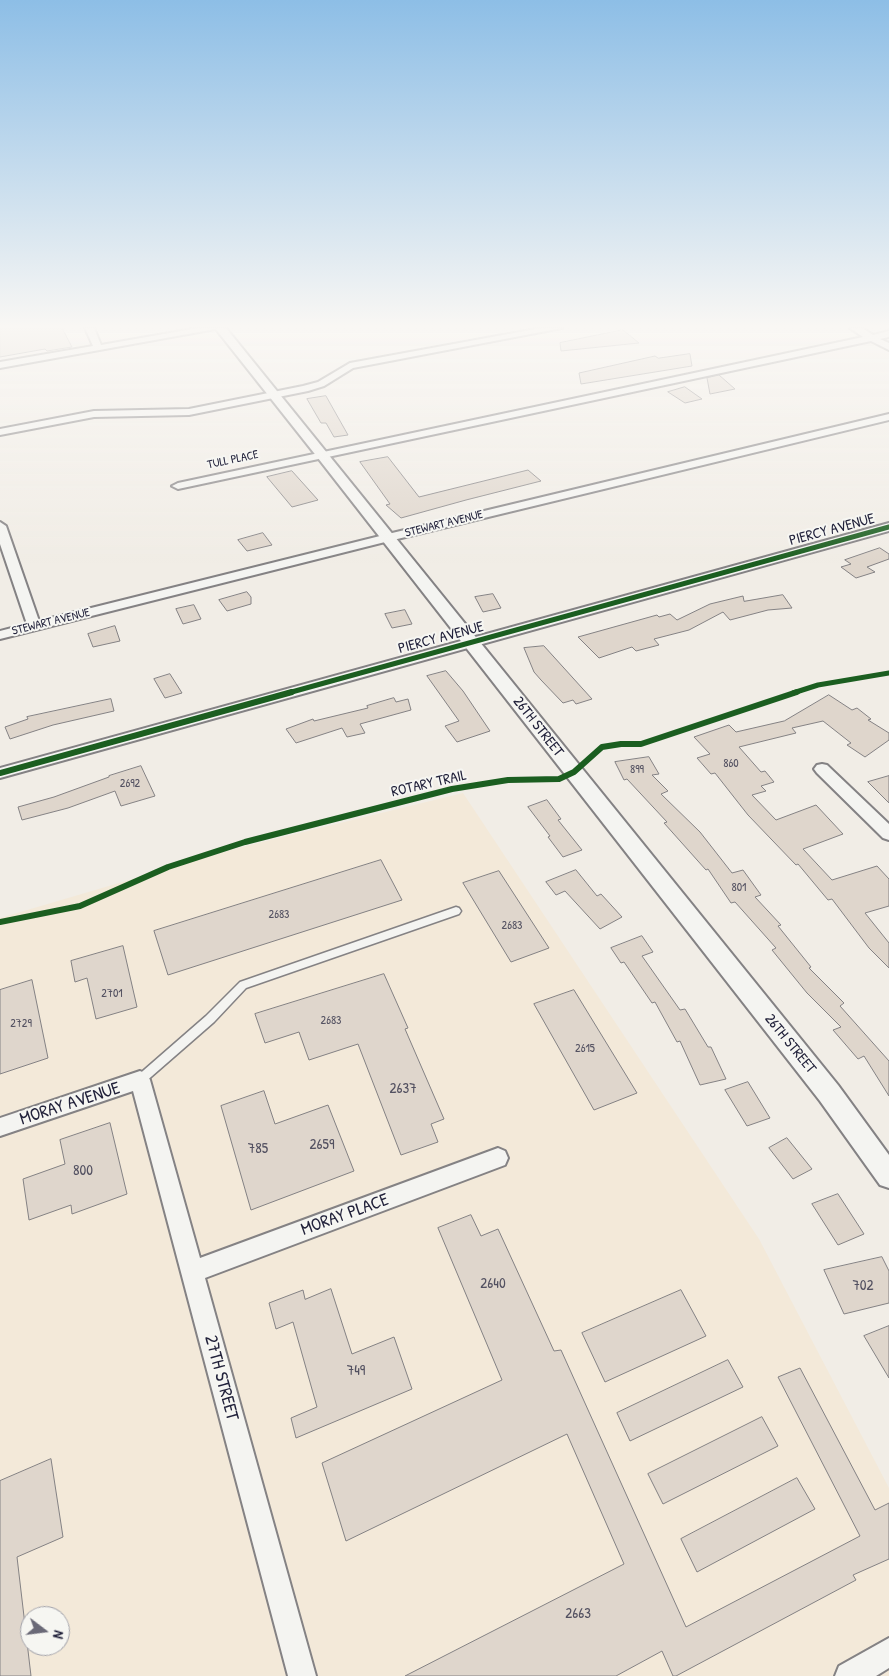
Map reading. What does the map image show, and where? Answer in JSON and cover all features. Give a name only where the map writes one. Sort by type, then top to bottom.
[{"type":"street","points":[[0,432],[94,414],[189,412],[219,406]]},
{"type":"street","name":"26TH STREET","points":[[282,406],[323,455],[829,1093],[889,1176]]},
{"type":"street","points":[[323,455],[552,406]]},
{"type":"street","name":"STEWART AVENUE","points":[[0,635],[388,538],[889,417]]},
{"type":"street","name":"TULL PLACE","points":[[178,486],[323,455]]},
{"type":"street","points":[[0,526],[34,626]]},
{"type":"street","name":"PIERCY AVENUE","points":[[0,772],[889,527]]},
{"type":"street","points":[[822,769],[889,834]]},
{"type":"street","name":"MORAY AVENUE","points":[[0,1127],[140,1080]]},
{"type":"street","name":"27TH STREET","points":[[140,1080],[302,1676]]},
{"type":"street","name":"MORAY PLACE","points":[[192,1272],[498,1158]]},
{"type":"street","points":[[849,1676],[889,1652]]},
{"type":"lane","points":[[140,1080],[210,1019],[243,985],[456,911]]},
{"type":"shaded area","points":[[463,793],[759,1239],[889,1488],[889,1676],[0,1676],[0,918],[238,848]]},
{"type":"building","points":[[311,406],[332,406],[348,435],[334,437],[326,423],[321,423]]},
{"type":"building","points":[[388,457],[419,497],[528,470],[541,481],[401,518],[386,505],[390,504],[360,462]]},
{"type":"building","points":[[292,471],[318,500],[292,507],[267,477]]},
{"type":"building","points":[[263,533],[272,545],[247,551],[238,540]]},
{"type":"building","points":[[880,548],[889,554],[889,559],[867,567],[875,572],[856,578],[841,567],[851,564],[845,560]]},
{"type":"building","points":[[247,592],[251,597],[251,604],[227,611],[219,600]]},
{"type":"building","points":[[493,594],[501,608],[483,612],[475,597]]},
{"type":"building","points":[[783,595],[792,608],[768,610],[730,620],[723,612],[689,630],[654,639],[659,645],[636,651],[632,647],[599,658],[578,637],[657,615],[659,617],[670,614],[677,620],[710,604],[743,596],[744,601]]},
{"type":"building","points":[[194,605],[201,619],[183,624],[176,609]]},
{"type":"building","points":[[405,610],[412,624],[392,628],[385,614]]},
{"type":"building","points":[[115,626],[120,641],[93,647],[88,634]]},
{"type":"building","points":[[544,646],[592,699],[576,704],[573,700],[563,703],[541,680],[534,672],[524,648]]},
{"type":"building","points":[[446,671],[463,691],[490,731],[457,742],[445,726],[459,721],[427,676]]},
{"type":"building","points":[[170,674],[182,693],[165,698],[154,679]]},
{"type":"building","points":[[829,695],[852,710],[857,708],[871,719],[868,720],[889,733],[889,740],[865,757],[847,745],[851,743],[823,721],[792,728],[796,733],[739,747],[761,772],[765,771],[774,782],[761,786],[766,791],[752,795],[776,820],[816,805],[843,834],[803,849],[832,880],[877,866],[889,879],[889,906],[865,913],[889,943],[889,968],[869,948],[832,899],[828,900],[798,864],[796,865],[748,815],[715,773],[711,774],[697,758],[710,754],[694,737],[729,725],[736,732],[784,721]]},
{"type":"building","points":[[394,698],[396,702],[408,699],[411,710],[360,724],[365,733],[347,737],[342,728],[296,743],[286,729],[313,719],[314,721],[368,708],[367,706]]},
{"type":"building","points":[[111,699],[114,711],[53,725],[10,739],[5,727],[28,719],[27,717]]},
{"type":"building","points":[[649,757],[659,774],[652,775],[668,791],[661,794],[700,832],[732,873],[743,870],[761,895],[755,897],[781,925],[778,926],[811,967],[809,968],[844,1003],[840,1006],[889,1061],[889,1096],[864,1056],[858,1059],[833,1030],[841,1027],[807,993],[772,950],[776,948],[735,902],[731,903],[708,869],[706,870],[664,823],[667,822],[627,779],[624,780],[615,762]]},
{"type":"building","points":[[141,766],[155,796],[121,806],[115,791],[68,808],[22,820],[18,807],[54,797]]},
{"type":"building","points":[[889,776],[889,803],[868,782]]},
{"type":"building","points":[[547,800],[561,819],[558,820],[582,850],[563,857],[548,837],[550,836],[528,807]]},
{"type":"building","points":[[381,860],[402,900],[168,975],[154,931]]},
{"type":"building","points":[[576,870],[597,896],[601,894],[622,917],[600,929],[565,891],[556,895],[546,882]]},
{"type":"building","points":[[499,871],[549,948],[511,962],[463,883]]},
{"type":"building","points":[[642,936],[653,952],[642,956],[680,1010],[685,1009],[708,1047],[711,1047],[726,1079],[700,1085],[680,1041],[677,1042],[655,1002],[652,1003],[624,962],[621,963],[611,948]]},
{"type":"building","points":[[123,946],[137,1007],[96,1019],[87,978],[75,982],[71,961]]},
{"type":"building","points":[[384,974],[408,1028],[405,1029],[444,1119],[431,1124],[438,1142],[401,1155],[358,1044],[309,1060],[299,1032],[265,1043],[255,1014]]},
{"type":"building","points":[[32,980],[48,1058],[0,1074],[0,990]]},
{"type":"building","points":[[574,990],[637,1093],[594,1110],[534,1004]]},
{"type":"building","points":[[748,1082],[770,1118],[747,1126],[725,1090]]},
{"type":"building","points":[[264,1091],[275,1124],[328,1105],[354,1171],[251,1210],[221,1106]]},
{"type":"building","points":[[110,1123],[127,1194],[72,1214],[71,1205],[29,1220],[23,1179],[65,1164],[60,1140]]},
{"type":"building","points":[[787,1138],[812,1169],[793,1179],[769,1148]]},
{"type":"building","points":[[838,1194],[864,1234],[838,1245],[812,1204]]},
{"type":"building","points":[[471,1215],[481,1236],[498,1229],[554,1351],[561,1350],[686,1627],[860,1536],[778,1377],[800,1368],[875,1510],[889,1503],[889,1559],[853,1575],[856,1580],[676,1676],[673,1676],[662,1651],[616,1676],[405,1676],[624,1564],[567,1434],[346,1541],[322,1463],[502,1380],[438,1228]]},
{"type":"building","points":[[882,1257],[889,1271],[889,1303],[844,1314],[824,1270]]},
{"type":"building","points":[[331,1289],[352,1354],[394,1337],[412,1389],[296,1438],[291,1418],[317,1407],[293,1322],[276,1329],[269,1303],[303,1290],[305,1299]]},
{"type":"building","points":[[681,1290],[706,1336],[605,1382],[582,1333]]},
{"type":"building","points":[[889,1326],[889,1378],[864,1336]]},
{"type":"building","points":[[728,1360],[743,1387],[630,1441],[617,1413]]},
{"type":"building","points":[[762,1417],[778,1446],[663,1504],[648,1474]]},
{"type":"building","points":[[51,1459],[63,1537],[17,1557],[23,1606],[20,1606],[20,1656],[29,1656],[31,1676],[0,1676],[0,1481]]},
{"type":"building","points":[[797,1478],[815,1509],[697,1572],[681,1539]]},
{"type":"cycle path","points":[[0,773],[889,527]]},
{"type":"cycle path","name":"ROTARY TRAIL","points":[[0,922],[80,906],[168,867],[245,842],[452,789],[508,780],[559,779],[574,772],[602,747],[621,744],[641,744],[818,685],[889,673]]}]
